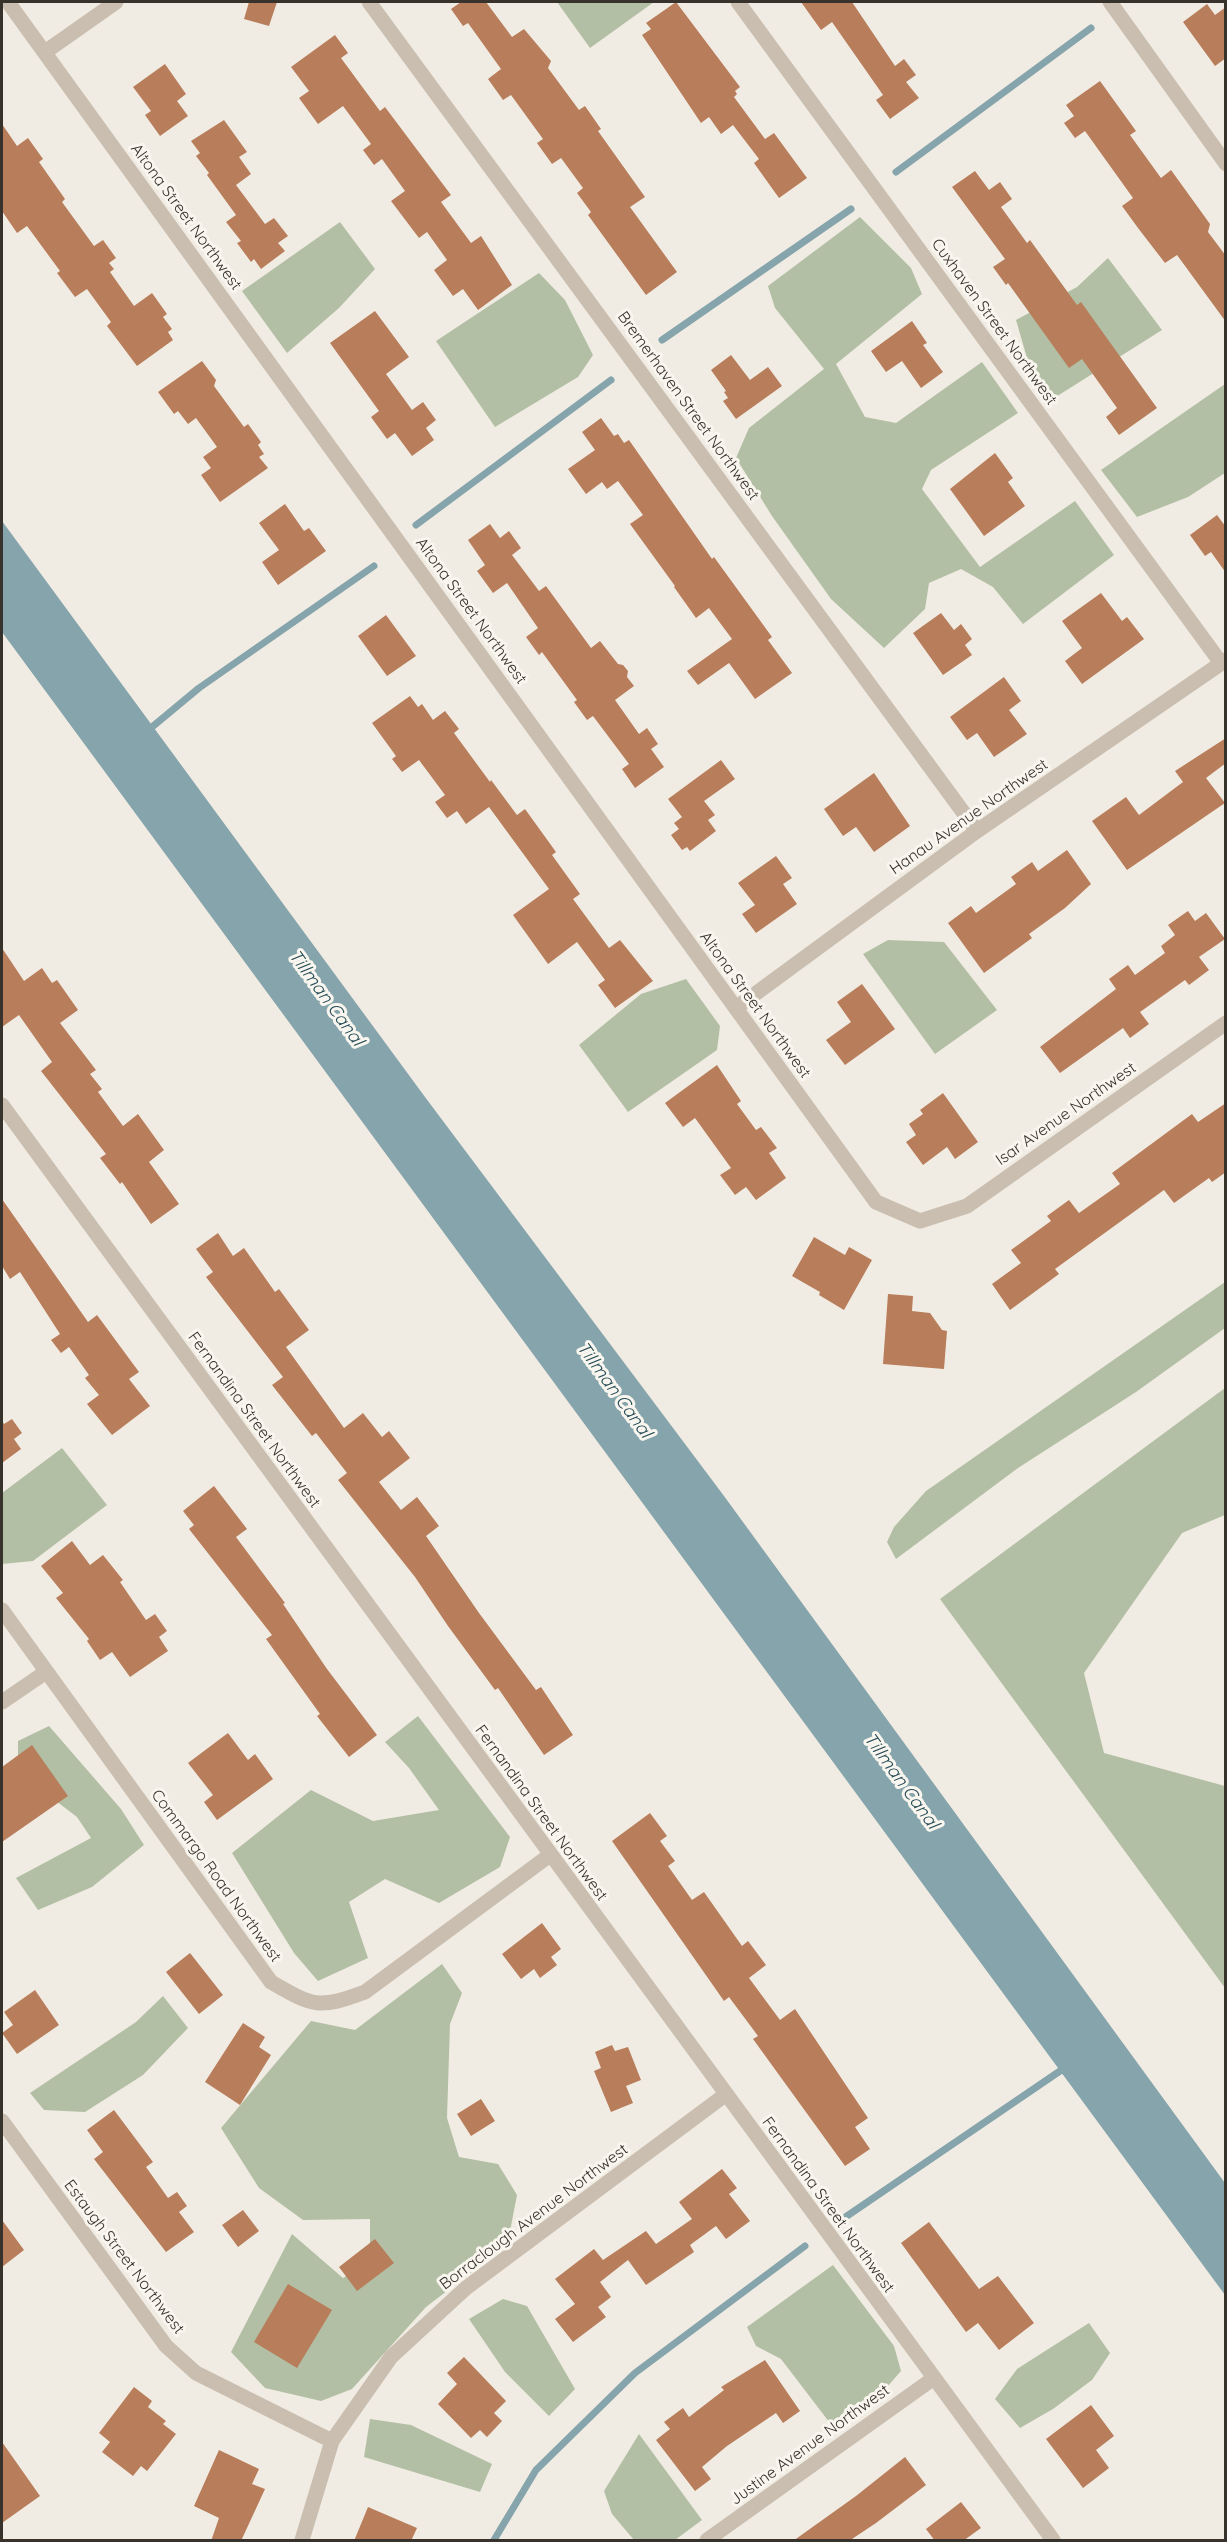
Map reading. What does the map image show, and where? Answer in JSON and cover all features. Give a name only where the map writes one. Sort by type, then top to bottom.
[{"type":"street","name":"Altona Street Northwest","points":[[8,2],[876,1202],[920,1221]]},
{"type":"street","points":[[45,52],[116,2]]},
{"type":"street","name":"Bremerhaven Street Northwest","points":[[369,2],[977,831]]},
{"type":"street","name":"Cuxhaven Street Northwest","points":[[738,2],[1223,661]]},
{"type":"street","points":[[1117,4],[1226,164]]},
{"type":"street","name":"Hanau Avenue Northwest","points":[[736,1008],[977,831],[1223,661]]},
{"type":"street","name":"Isar Avenue Northwest","points":[[920,1221],[967,1206],[1226,1023]]},
{"type":"street","name":"Fernandina Street Northwest","points":[[2,1105],[725,2096],[1053,2541]]},
{"type":"street","name":"Commargo Road Northwest","points":[[2,1610],[271,1982],[302,2000],[330,2005],[365,1992],[550,1855]]},
{"type":"street","points":[[2,1702],[46,1672]]},
{"type":"street","name":"Borraclough Avenue Northwest","points":[[302,2541],[332,2442],[391,2356],[466,2288],[725,2096]]},
{"type":"street","name":"Estaugh Street Northwest","points":[[2,2121],[166,2346],[196,2373],[332,2442]]},
{"type":"street","name":"Justine Avenue Northwest","points":[[708,2541],[934,2378]]},
{"type":"green space","points":[[557,2],[654,2],[590,48]]},
{"type":"green space","points":[[860,217],[911,268],[922,294],[836,364],[865,417],[896,423],[982,362],[1018,413],[931,470],[922,489],[980,567],[1075,501],[1114,555],[1023,624],[993,587],[961,569],[929,583],[925,609],[884,648],[831,599],[772,516],[736,458],[749,428],[824,369],[775,308],[768,286]]},
{"type":"green space","points":[[340,222],[375,269],[339,308],[287,353],[242,291]]},
{"type":"green space","points":[[1108,258],[1162,330],[1051,400],[1029,365],[1016,320],[1077,287]]},
{"type":"green space","points":[[539,273],[565,300],[593,355],[578,377],[495,427],[436,341]]},
{"type":"green space","points":[[1225,384],[1225,473],[1188,497],[1137,517],[1101,470]]},
{"type":"green space","points":[[888,940],[944,942],[997,1010],[935,1054],[863,954]]},
{"type":"green space","points":[[686,979],[720,1026],[717,1050],[628,1112],[579,1045],[641,994]]},
{"type":"green space","points":[[1225,1282],[1225,1328],[1136,1392],[1018,1468],[896,1559],[887,1542],[894,1527],[926,1491]]},
{"type":"green space","points":[[1225,1388],[1225,1515],[1182,1533],[1084,1673],[1104,1753],[1225,1786],[1225,1988],[940,1599]]},
{"type":"green space","points":[[62,1448],[107,1505],[33,1561],[2,1564],[2,1493]]},
{"type":"green space","points":[[418,1716],[510,1837],[500,1867],[439,1903],[385,1879],[349,1902],[368,1958],[318,1981],[294,1953],[232,1853],[311,1790],[373,1821],[439,1810],[409,1768],[385,1742]]},
{"type":"green space","points":[[49,1726],[121,1809],[144,1845],[92,1887],[38,1910],[16,1878],[91,1838],[77,1817],[18,1772],[18,1741]]},
{"type":"green space","points":[[442,1964],[462,1993],[450,2024],[447,2118],[459,2157],[498,2164],[517,2195],[511,2226],[512,2241],[426,2307],[352,2389],[321,2401],[265,2388],[231,2352],[292,2234],[343,2278],[370,2261],[370,2219],[303,2220],[259,2188],[221,2128],[311,2021],[355,2030]]},
{"type":"green space","points":[[163,1996],[188,2028],[143,2075],[85,2112],[44,2110],[30,2093],[136,2022]]},
{"type":"green space","points":[[833,2265],[894,2346],[901,2371],[873,2403],[833,2427],[781,2359],[756,2346],[747,2327]]},
{"type":"green space","points":[[503,2299],[527,2306],[575,2389],[549,2416],[505,2372],[469,2319]]},
{"type":"green space","points":[[1089,2323],[1110,2353],[1092,2380],[1053,2409],[1020,2428],[995,2399],[1017,2369]]},
{"type":"green space","points":[[370,2419],[411,2425],[492,2464],[480,2492],[364,2457]]},
{"type":"green space","points":[[639,2434],[702,2520],[675,2540],[634,2540],[612,2514],[604,2491]]},
{"type":"water","name":"Tillman Canal","points":[[2,521],[425,1097],[724,1496],[1225,2183],[1225,2295],[2,632]]},
{"type":"building","points":[[249,2],[277,2],[269,26],[244,19]]},
{"type":"building","points":[[461,2],[486,2],[512,37],[524,29],[551,61],[548,68],[579,110],[585,106],[601,129],[598,131],[645,197],[630,207],[677,272],[646,295],[588,215],[591,212],[577,193],[583,188],[561,158],[552,164],[537,143],[543,139],[511,95],[503,100],[488,79],[501,69],[468,23],[463,26],[451,9]]},
{"type":"building","points":[[676,2],[740,87],[735,91],[737,94],[734,97],[765,139],[774,133],[807,178],[779,198],[754,163],[759,159],[733,125],[721,134],[709,117],[701,123],[642,35],[651,29],[646,23]]},
{"type":"building","points":[[801,2],[852,2],[895,66],[904,59],[916,75],[906,82],[919,98],[890,119],[876,100],[883,95],[832,22],[821,30]]},
{"type":"building","points":[[1207,4],[1215,15],[1226,7],[1226,58],[1215,66],[1183,22]]},
{"type":"building","points":[[335,35],[348,53],[341,58],[380,111],[385,107],[451,195],[441,202],[471,243],[481,236],[512,285],[478,310],[463,289],[453,296],[434,270],[447,260],[427,232],[419,238],[391,201],[405,191],[382,159],[374,165],[363,150],[371,144],[343,106],[318,124],[299,98],[309,91],[291,67]]},
{"type":"building","points":[[165,64],[186,94],[177,101],[188,116],[160,136],[145,115],[151,111],[133,87]]},
{"type":"building","points":[[1100,81],[1136,131],[1130,135],[1161,178],[1171,170],[1210,224],[1208,232],[1226,256],[1226,322],[1177,255],[1165,263],[1138,228],[1122,206],[1133,198],[1085,131],[1075,138],[1064,123],[1074,116],[1066,105]]},
{"type":"building","points":[[224,120],[247,152],[239,157],[251,174],[236,185],[265,224],[274,218],[288,236],[278,243],[285,251],[261,269],[254,259],[251,262],[237,243],[241,241],[226,222],[236,215],[207,175],[209,173],[196,156],[200,153],[191,141]]},
{"type":"building","points":[[2,124],[17,146],[28,138],[43,159],[39,162],[65,199],[62,202],[94,246],[103,240],[116,258],[109,263],[114,269],[110,272],[134,306],[152,293],[167,314],[163,317],[172,329],[168,332],[173,340],[137,366],[107,326],[111,322],[87,289],[75,297],[57,273],[60,271],[27,226],[17,233],[2,211]]},
{"type":"building","points":[[975,171],[989,190],[1000,182],[1012,199],[1001,207],[1027,243],[1030,240],[1077,305],[1081,302],[1157,408],[1119,435],[1106,417],[1117,408],[1082,359],[1069,368],[1008,283],[1006,285],[993,267],[1005,259],[952,187]]},
{"type":"building","points":[[375,311],[409,357],[386,374],[412,410],[423,402],[436,420],[426,428],[434,440],[412,456],[395,433],[387,439],[371,417],[379,411],[330,343]]},
{"type":"building","points":[[912,321],[927,343],[923,345],[943,372],[921,388],[902,361],[886,372],[871,351]]},
{"type":"building","points":[[731,355],[750,380],[768,367],[782,386],[736,419],[723,401],[728,398],[724,392],[726,391],[711,370]]},
{"type":"building","points":[[202,361],[216,380],[214,386],[244,427],[248,424],[261,442],[258,445],[264,454],[259,457],[268,468],[220,502],[201,475],[211,468],[203,457],[217,447],[196,418],[188,424],[178,411],[174,414],[158,392]]},
{"type":"building","points":[[601,418],[614,436],[618,434],[624,443],[629,440],[712,559],[714,557],[772,637],[768,640],[792,673],[755,699],[729,663],[698,685],[687,671],[732,639],[709,608],[696,618],[630,524],[643,515],[618,481],[607,489],[602,482],[586,494],[568,469],[595,450],[582,432]]},
{"type":"building","points":[[995,453],[1013,478],[1008,482],[1025,506],[984,536],[950,489]]},
{"type":"building","points":[[285,504],[304,531],[309,528],[326,551],[278,585],[262,562],[279,550],[259,523]]},
{"type":"building","points":[[1217,515],[1226,527],[1226,573],[1211,552],[1205,556],[1190,535]]},
{"type":"building","points":[[490,524],[500,538],[509,531],[521,548],[512,555],[539,591],[546,586],[591,648],[600,641],[618,664],[623,665],[628,671],[627,677],[634,686],[615,700],[639,734],[647,728],[658,744],[651,749],[664,767],[635,788],[622,769],[629,764],[593,716],[587,720],[574,702],[577,700],[542,652],[539,655],[526,637],[538,628],[507,583],[493,593],[477,571],[485,565],[468,540]]},
{"type":"building","points":[[1101,593],[1122,621],[1127,617],[1144,639],[1082,684],[1065,661],[1082,648],[1062,621]]},
{"type":"building","points":[[941,613],[954,630],[961,624],[972,639],[965,645],[972,655],[943,675],[913,633]]},
{"type":"building","points":[[386,615],[416,656],[387,676],[358,636]]},
{"type":"building","points":[[1004,677],[1021,701],[1009,710],[1027,734],[994,757],[977,733],[967,740],[950,717]]},
{"type":"building","points":[[410,696],[418,707],[422,704],[433,720],[445,711],[459,729],[454,733],[490,782],[491,780],[517,815],[525,809],[556,852],[552,855],[580,894],[573,899],[609,948],[620,940],[653,981],[615,1008],[598,985],[605,980],[577,942],[548,964],[513,915],[549,889],[489,807],[466,824],[457,811],[447,818],[435,802],[445,795],[419,760],[402,772],[392,759],[396,756],[372,723]]},
{"type":"building","points":[[1226,738],[1226,763],[1206,778],[1225,803],[1127,870],[1092,821],[1126,797],[1139,815],[1183,782],[1175,771]]},
{"type":"building","points":[[721,760],[735,779],[704,801],[715,815],[708,820],[716,831],[690,851],[687,847],[682,850],[671,835],[679,829],[674,823],[682,817],[668,799]]},
{"type":"building","points":[[874,773],[910,826],[874,852],[856,827],[843,836],[824,809]]},
{"type":"building","points":[[1067,850],[1091,884],[1065,908],[1029,934],[1032,938],[984,973],[948,923],[971,906],[976,913],[1016,884],[1011,877],[1032,862],[1038,871]]},
{"type":"building","points":[[776,856],[792,878],[783,884],[797,904],[756,933],[742,914],[755,905],[738,883]]},
{"type":"building","points":[[1188,911],[1195,921],[1206,913],[1225,939],[1199,957],[1209,970],[1189,985],[1185,980],[1140,1012],[1149,1024],[1130,1038],[1123,1028],[1060,1073],[1040,1047],[1116,989],[1109,979],[1128,965],[1135,975],[1165,953],[1161,946],[1175,935],[1168,925]]},
{"type":"building","points":[[2,948],[24,981],[42,968],[52,983],[57,980],[78,1010],[60,1023],[96,1070],[90,1074],[102,1089],[98,1092],[123,1126],[138,1114],[164,1150],[149,1162],[179,1204],[151,1224],[122,1182],[120,1184],[100,1158],[106,1154],[41,1071],[52,1062],[19,1015],[2,1027]]},
{"type":"building","points":[[862,984],[895,1029],[845,1065],[826,1040],[851,1022],[837,1002]]},
{"type":"building","points":[[717,1065],[741,1101],[737,1104],[756,1130],[761,1127],[777,1148],[769,1153],[786,1178],[756,1200],[746,1187],[735,1195],[720,1175],[731,1168],[695,1118],[683,1127],[665,1103]]},
{"type":"building","points":[[943,1093],[978,1142],[955,1159],[947,1147],[923,1165],[906,1142],[916,1135],[909,1124],[923,1114],[920,1110]]},
{"type":"building","points":[[1226,1103],[1226,1172],[1212,1182],[1209,1178],[1174,1203],[1164,1190],[1055,1269],[1059,1274],[1010,1310],[992,1284],[1021,1263],[1011,1250],[1051,1221],[1047,1216],[1069,1200],[1079,1213],[1120,1184],[1112,1173],[1192,1114],[1198,1122]]},
{"type":"building","points":[[2,1199],[88,1322],[97,1315],[139,1372],[129,1379],[150,1406],[112,1435],[87,1404],[99,1395],[85,1378],[89,1375],[69,1347],[61,1353],[51,1340],[60,1334],[20,1272],[10,1279],[2,1266]]},
{"type":"building","points":[[218,1233],[233,1256],[244,1248],[275,1292],[279,1289],[309,1330],[286,1347],[344,1428],[363,1413],[382,1437],[389,1431],[410,1458],[379,1482],[401,1510],[417,1497],[439,1526],[426,1536],[479,1613],[536,1690],[541,1687],[573,1735],[544,1755],[498,1688],[495,1690],[415,1577],[338,1480],[347,1473],[316,1433],[312,1436],[272,1385],[283,1377],[206,1277],[213,1272],[196,1249]]},
{"type":"building","points":[[814,1237],[845,1255],[849,1247],[872,1260],[844,1310],[819,1295],[820,1292],[792,1276]]},
{"type":"building","points":[[888,1294],[913,1296],[912,1311],[930,1313],[942,1330],[947,1331],[944,1369],[883,1364]]},
{"type":"building","points":[[12,1419],[22,1433],[14,1439],[21,1449],[2,1463],[2,1421],[4,1424]]},
{"type":"building","points":[[214,1486],[247,1529],[236,1537],[285,1603],[283,1604],[327,1669],[377,1735],[349,1757],[317,1716],[320,1714],[266,1639],[272,1635],[189,1529],[194,1525],[183,1511]]},
{"type":"building","points":[[72,1541],[90,1565],[103,1555],[123,1580],[120,1582],[146,1620],[155,1614],[167,1631],[159,1637],[168,1651],[130,1677],[112,1652],[100,1660],[87,1641],[89,1639],[56,1598],[63,1593],[41,1566]]},
{"type":"building","points":[[228,1733],[248,1760],[255,1754],[273,1779],[217,1820],[204,1802],[213,1795],[188,1763]]},
{"type":"building","points":[[32,1745],[68,1796],[2,1842],[2,1767]]},
{"type":"building","points":[[650,1813],[667,1836],[660,1841],[675,1861],[668,1866],[692,1900],[704,1892],[742,1946],[748,1941],[766,1965],[749,1978],[780,2020],[795,2009],[868,2118],[855,2127],[870,2149],[845,2166],[753,2039],[758,2036],[729,1997],[724,2001],[612,1841]]},
{"type":"building","points":[[542,1923],[561,1949],[551,1957],[557,1965],[540,1978],[534,1969],[521,1979],[502,1954]]},
{"type":"building","points":[[190,1953],[223,1995],[199,2014],[166,1972]]},
{"type":"building","points":[[35,1990],[59,2025],[17,2054],[2,2033],[13,2025],[4,2012]]},
{"type":"building","points":[[243,2023],[265,2037],[259,2047],[271,2055],[240,2105],[205,2082]]},
{"type":"building","points":[[612,2045],[615,2051],[628,2047],[641,2080],[626,2086],[633,2103],[611,2112],[594,2071],[601,2068],[595,2052]]},
{"type":"building","points":[[481,2099],[495,2121],[471,2136],[457,2114]]},
{"type":"building","points":[[114,2110],[153,2162],[146,2167],[168,2198],[177,2192],[187,2206],[179,2212],[194,2232],[166,2252],[94,2159],[103,2152],[87,2130]]},
{"type":"building","points":[[722,2169],[737,2188],[729,2194],[750,2221],[726,2239],[716,2226],[690,2245],[694,2252],[646,2285],[628,2260],[600,2282],[611,2297],[598,2307],[606,2317],[573,2342],[555,2319],[575,2304],[555,2279],[594,2249],[603,2260],[646,2231],[656,2244],[692,2219],[679,2202]]},
{"type":"building","points":[[243,2210],[259,2231],[238,2247],[222,2225]]},
{"type":"building","points":[[2,2220],[24,2250],[2,2267]]},
{"type":"building","points":[[929,2222],[979,2289],[998,2276],[1034,2323],[999,2350],[978,2323],[966,2332],[901,2243]]},
{"type":"building","points":[[375,2239],[394,2263],[357,2291],[339,2267]]},
{"type":"building","points":[[288,2284],[332,2310],[297,2368],[254,2342]]},
{"type":"building","points":[[464,2357],[506,2401],[494,2413],[502,2421],[487,2437],[480,2430],[471,2438],[438,2404],[457,2384],[447,2373]]},
{"type":"building","points":[[765,2360],[800,2411],[783,2423],[776,2413],[727,2446],[702,2467],[711,2479],[695,2491],[656,2440],[670,2429],[664,2422],[683,2408],[689,2417],[724,2390],[721,2387]]},
{"type":"building","points":[[134,2387],[152,2401],[148,2407],[166,2421],[163,2424],[176,2434],[147,2471],[141,2466],[133,2476],[102,2452],[110,2442],[99,2433]]},
{"type":"building","points":[[1091,2405],[1114,2436],[1096,2450],[1109,2468],[1083,2488],[1046,2439]]},
{"type":"building","points":[[2,2442],[40,2496],[2,2523]]},
{"type":"building","points":[[219,2450],[259,2469],[252,2484],[265,2489],[241,2541],[211,2541],[219,2518],[194,2506]]},
{"type":"building","points":[[905,2457],[926,2485],[876,2523],[849,2541],[793,2541],[856,2496]]},
{"type":"building","points":[[961,2502],[981,2528],[963,2541],[935,2541],[926,2529]]},
{"type":"building","points":[[368,2507],[417,2528],[411,2541],[354,2541]]},
{"type":"waterway","points":[[896,172],[1091,28]]},
{"type":"waterway","points":[[662,340],[851,209]]},
{"type":"waterway","points":[[416,525],[611,380]]},
{"type":"waterway","points":[[146,732],[199,688],[374,566]]},
{"type":"waterway","points":[[844,2218],[1060,2071],[1069,2069]]},
{"type":"waterway","points":[[494,2540],[536,2470],[635,2373],[805,2246]]}]
